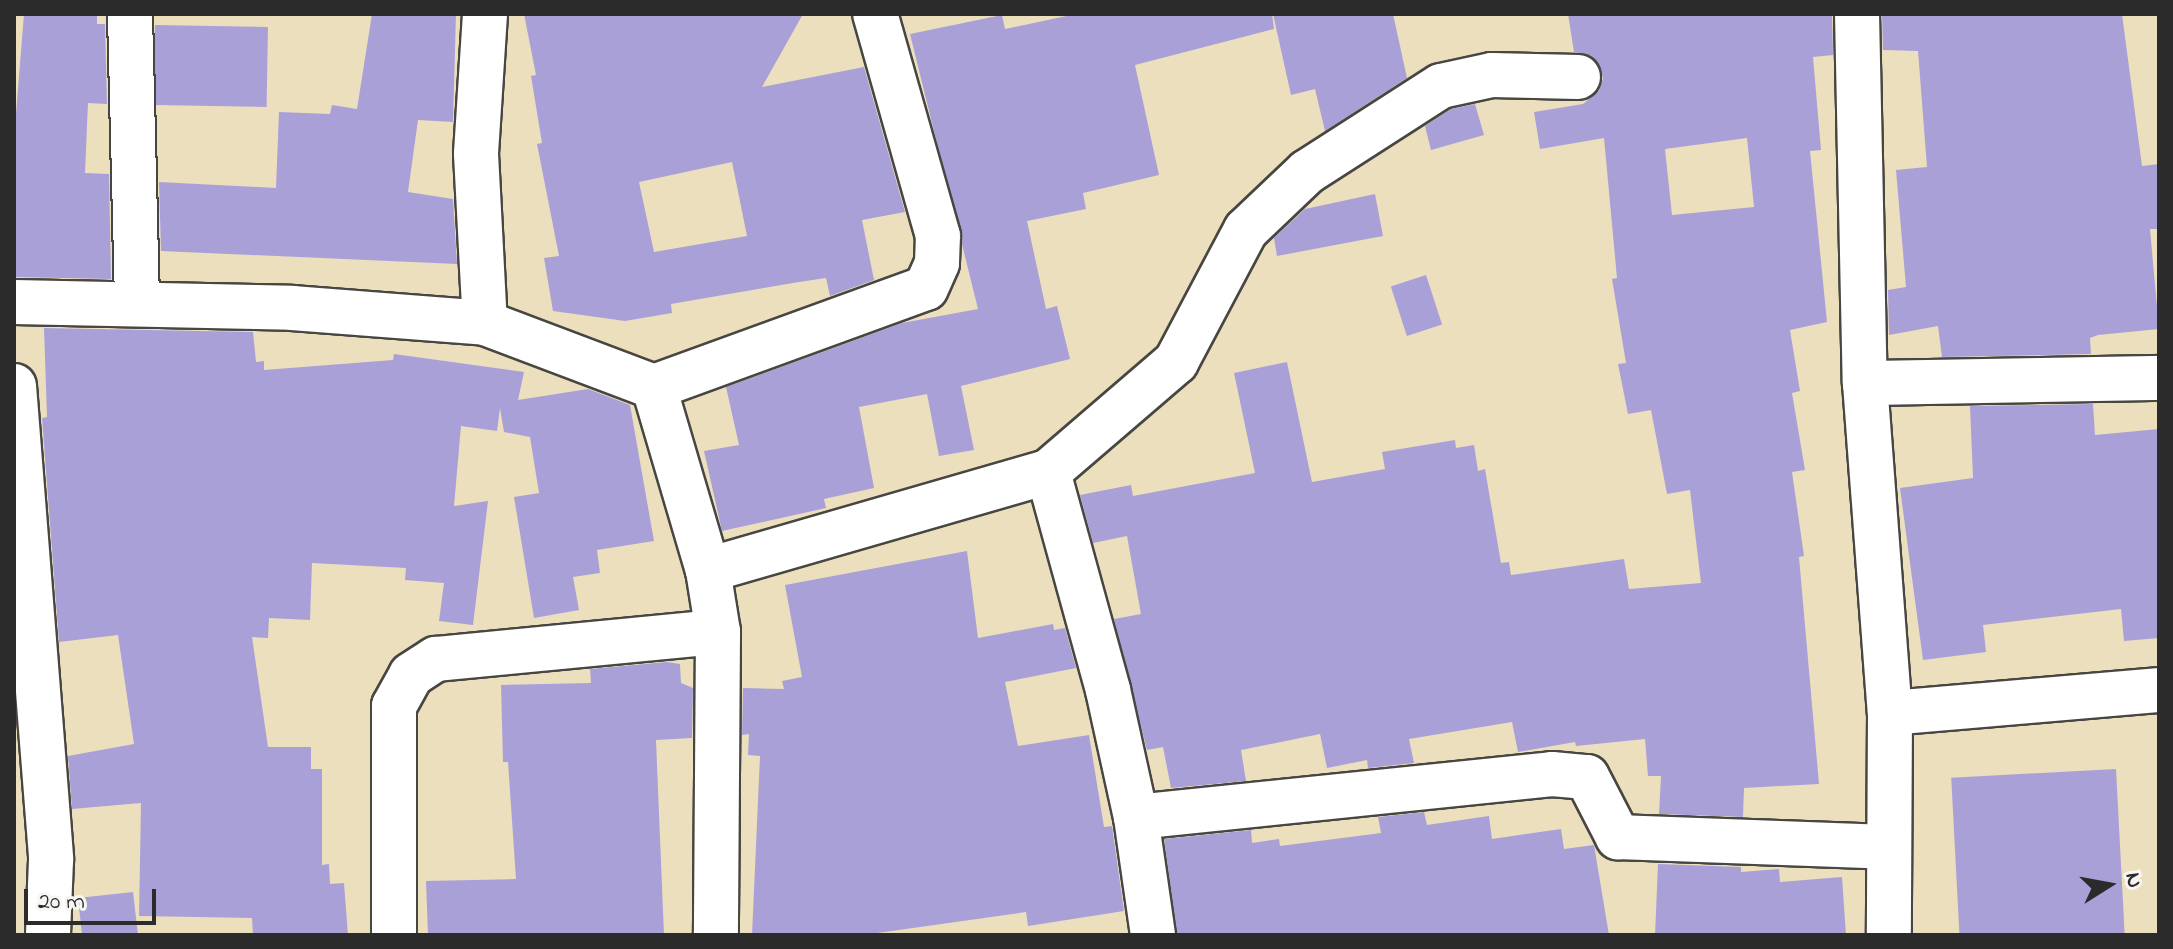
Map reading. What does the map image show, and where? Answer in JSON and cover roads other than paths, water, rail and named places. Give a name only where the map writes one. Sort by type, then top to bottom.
[{"type":"street","points":[[130,14],[137,304]]},
{"type":"street","points":[[485,14],[476,154],[485,323]]},
{"type":"street","points":[[14,302],[292,308],[485,323],[654,387],[926,288],[937,263],[938,236],[875,14]]},
{"type":"street","points":[[1857,14],[1865,383],[1890,713],[1886,847],[1889,935]]},
{"type":"street","points":[[708,570],[1048,472],[1176,362],[1246,230],[1307,172],[1441,86],[1492,75],[1578,77]]},
{"type":"street","points":[[1865,383],[2159,378]]},
{"type":"street","points":[[14,386],[51,860],[48,935],[14,935]]},
{"type":"street","points":[[654,387],[708,570],[718,632],[716,935]]},
{"type":"street","points":[[1048,472],[1108,690],[1136,817],[1153,935]]},
{"type":"street","points":[[394,935],[394,706],[411,675],[436,659],[718,632]]},
{"type":"street","points":[[1890,713],[2159,690]]},
{"type":"street","points":[[1136,817],[1552,774],[1587,777],[1618,837],[1886,847]]}]
